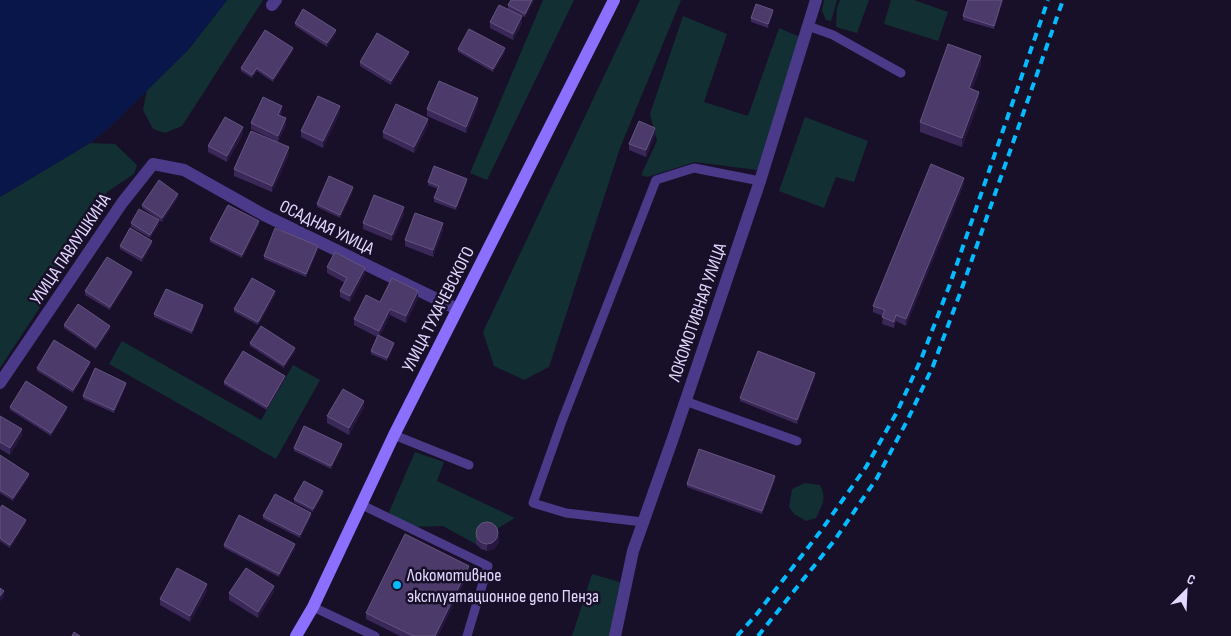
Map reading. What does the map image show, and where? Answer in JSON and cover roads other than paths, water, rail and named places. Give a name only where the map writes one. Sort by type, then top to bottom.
[{"type":"main road","name":"УЛИЦА ТУХАЧЕВСКОГО","points":[[296,636],[313,607],[394,435],[457,309],[614,0]]},
{"type":"street","name":"ЛОКОМОТИВНАЯ УЛИЦА","points":[[615,636],[633,551],[760,180],[816,0]]},
{"type":"street","name":"УЛИЦА ПАВЛУШКИНА","points":[[0,383],[122,203],[153,164],[184,170]]},
{"type":"street","name":"ОСАДНАЯ УЛИЦА","points":[[184,170],[264,215],[457,309]]},
{"type":"lane","points":[[808,26],[833,35],[901,73]]},
{"type":"lane","points":[[643,522],[566,513],[533,503],[562,420],[656,180],[694,168],[760,180]]},
{"type":"lane","points":[[685,401],[797,441]]},
{"type":"lane","points":[[394,435],[469,465]]},
{"type":"lane","points":[[362,505],[488,566],[467,636]]},
{"type":"lane","points":[[313,607],[375,636]]},
{"type":"railway","points":[[737,636],[756,615],[820,532],[866,467],[897,412],[922,357],[950,284],[1048,0]]},
{"type":"railway","points":[[758,636],[834,541],[877,478],[908,419],[933,366],[962,288],[1063,0]]},
{"type":"place","name":"Локомотивное эксплуатационное депо Пенза","points":[[397,585]]}]
